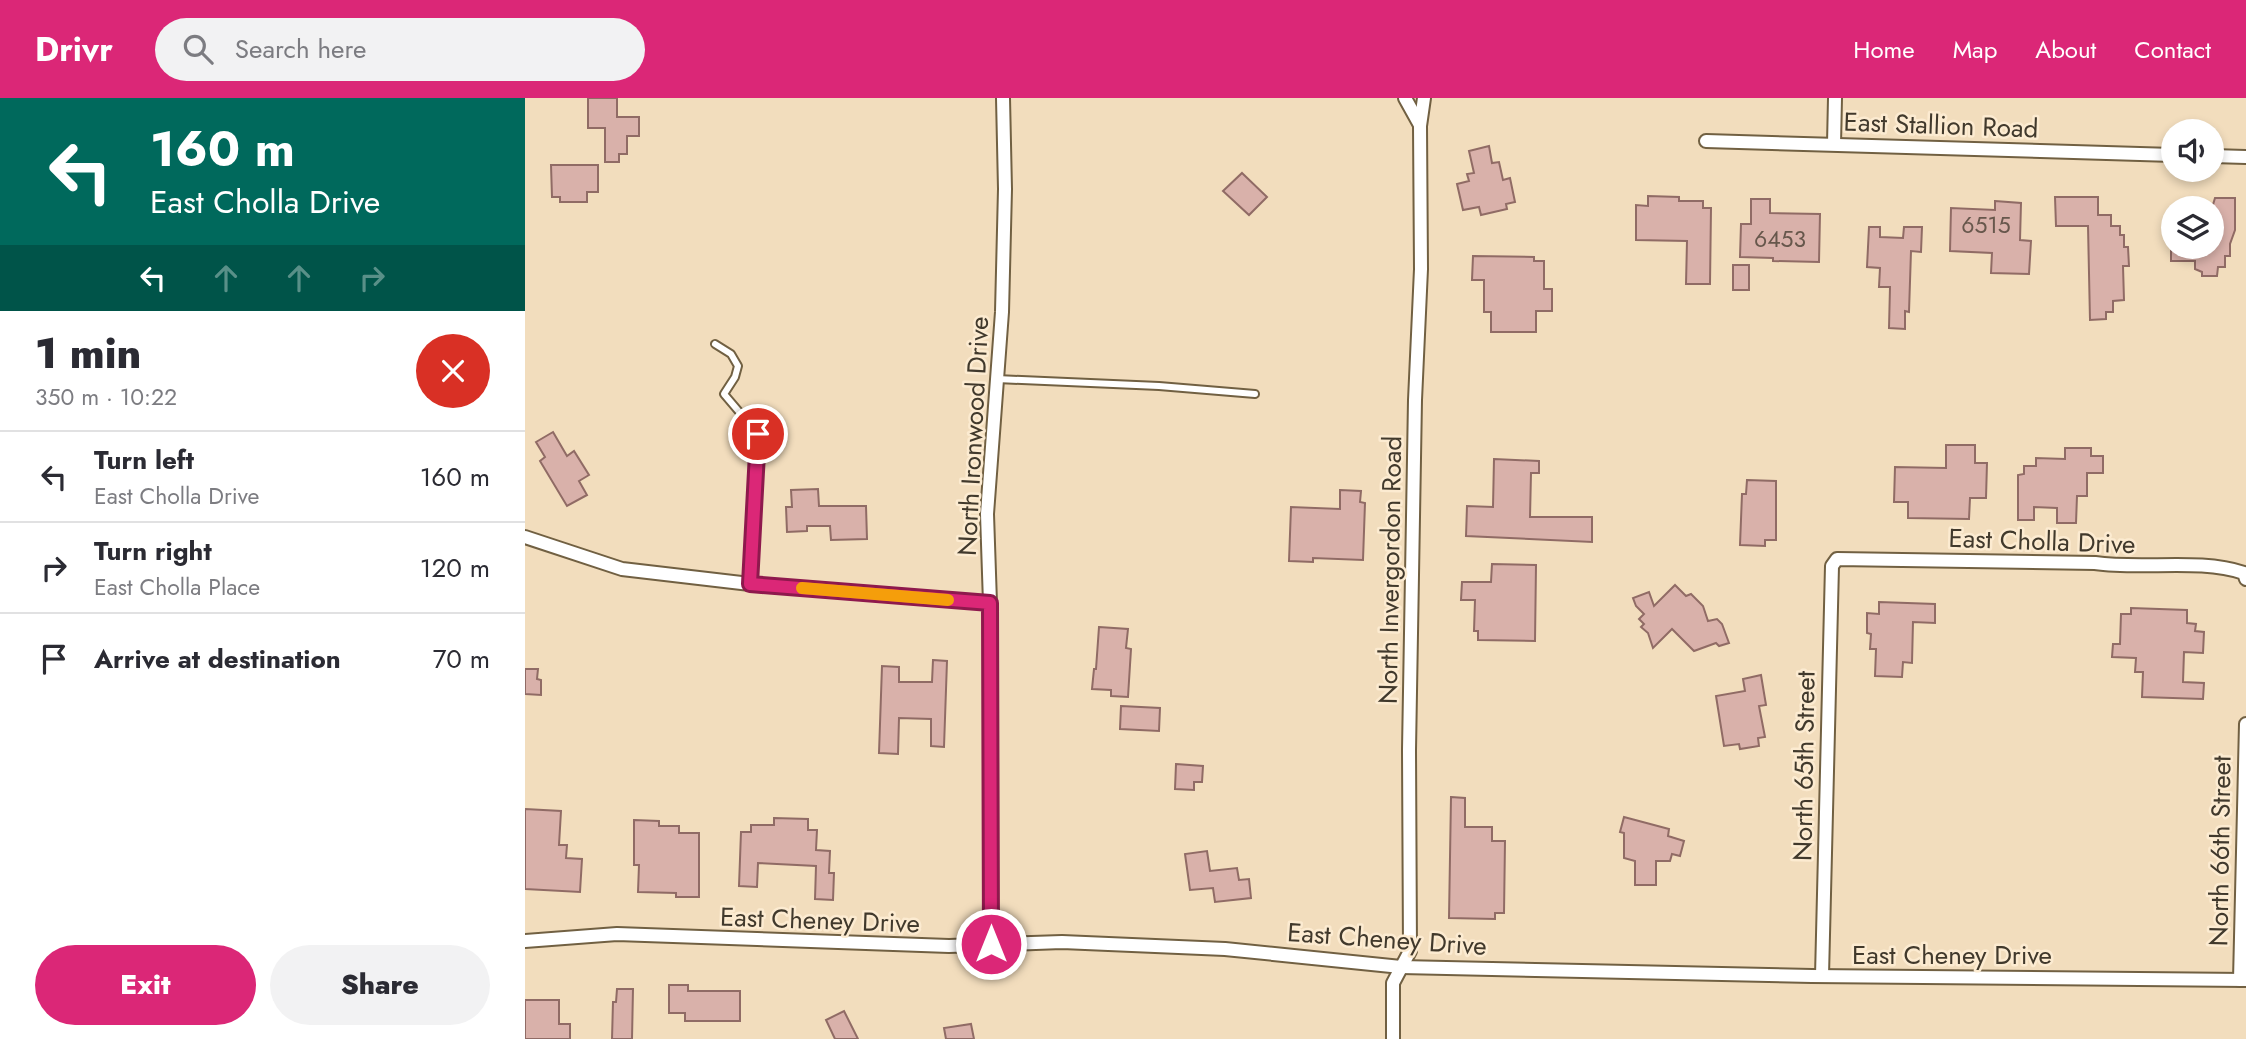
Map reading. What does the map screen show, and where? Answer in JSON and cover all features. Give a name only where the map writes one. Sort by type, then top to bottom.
[{"type":"street","name":"North Ironwood Drive","points":[[991,944],[990,603],[987,514],[1002,312],[1003,98]]},
{"type":"street","points":[[1405,98],[1420,125]]},
{"type":"street","name":"North Invergordon Road","points":[[1393,1039],[1393,983],[1410,951],[1409,750],[1415,400],[1421,269],[1420,125],[1424,98]]},
{"type":"street","points":[[1834,144],[1835,98]]},
{"type":"street","name":"East Stallion Road","points":[[1706,141],[2161,155]]},
{"type":"street","points":[[2224,156],[2246,157]]},
{"type":"street","points":[[750,584],[758,434]]},
{"type":"street","points":[[525,537],[622,569],[750,584],[990,603]]},
{"type":"street","name":"East Cholla Drive","points":[[1837,559],[2225,567],[2245,576]]},
{"type":"street","name":"North 65th Street","points":[[1822,976],[1832,566],[1837,559]]},
{"type":"street","name":"North 66th Street","points":[[2243,980],[2246,724]]},
{"type":"street","name":"East Cheney Drive","points":[[525,941],[628,934],[949,946],[1062,942],[1153,944],[1401,967],[1822,976],[2243,980]]},
{"type":"lane","points":[[715,344],[731,354],[738,366],[735,377],[724,394],[758,434]]},
{"type":"lane","points":[[997,379],[1159,386],[1255,394]]},
{"type":"building","points":[[588,98],[617,98],[617,117],[639,117],[639,136],[627,136],[627,154],[619,154],[619,162],[605,162],[605,128],[588,128]]},
{"type":"building","points":[[1489,146],[1492,163],[1499,162],[1503,180],[1510,178],[1515,202],[1506,204],[1507,209],[1481,215],[1479,207],[1463,210],[1457,184],[1469,181],[1467,174],[1474,173],[1469,151]]},
{"type":"building","points":[[551,165],[598,165],[598,192],[587,192],[587,202],[560,202],[560,197],[552,197]]},
{"type":"building","points":[[1242,173],[1267,197],[1249,215],[1223,191]]},
{"type":"building","points":[[1648,196],[1679,197],[1679,201],[1703,201],[1703,208],[1711,208],[1710,284],[1686,284],[1687,241],[1636,240],[1636,205],[1648,206]]},
{"type":"building","points":[[2055,197],[2098,197],[2098,215],[2111,215],[2111,226],[2120,226],[2120,235],[2124,235],[2129,266],[2123,266],[2124,300],[2113,301],[2113,312],[2106,312],[2106,319],[2090,320],[2088,226],[2056,226]]},
{"type":"building","points":[[2224,198],[2235,198],[2235,230],[2230,244],[2230,256],[2225,256],[2225,267],[2218,267],[2217,276],[2202,276],[2202,272],[2195,269],[2195,261],[2171,261],[2224,259]]},
{"type":"building","points":[[1751,199],[1770,199],[1770,213],[1820,214],[1819,262],[1740,257],[1741,224],[1751,224]]},
{"type":"building","points":[[1995,201],[2021,203],[2020,240],[2031,241],[2029,274],[1991,273],[1992,253],[1950,251],[1951,208],[1995,210]]},
{"type":"building","points":[[1869,227],[1880,227],[1880,237],[1903,238],[1904,227],[1922,227],[1921,252],[1911,251],[1909,312],[1905,311],[1905,329],[1889,328],[1890,287],[1879,287],[1880,268],[1867,267]]},
{"type":"building","points":[[1473,256],[1534,257],[1534,261],[1544,261],[1544,289],[1552,289],[1552,311],[1536,311],[1536,332],[1491,332],[1491,312],[1484,312],[1484,280],[1472,280]]},
{"type":"building","points":[[1733,265],[1749,265],[1749,290],[1733,290]]},
{"type":"building","points":[[553,432],[567,456],[574,451],[589,475],[579,481],[587,495],[567,506],[540,461],[545,457],[536,442]]},
{"type":"building","points":[[1946,445],[1975,445],[1975,463],[1987,463],[1986,498],[1970,498],[1969,519],[1908,518],[1908,502],[1894,502],[1895,467],[1946,468]]},
{"type":"building","points":[[2065,448],[2091,448],[2091,456],[2103,456],[2103,473],[2087,473],[2087,496],[2077,496],[2076,523],[2057,523],[2057,508],[2034,507],[2034,520],[2018,520],[2018,475],[2024,474],[2024,466],[2036,466],[2036,458],[2065,459]]},
{"type":"building","points":[[1494,459],[1539,461],[1539,473],[1531,473],[1530,517],[1592,517],[1592,542],[1466,536],[1467,506],[1493,507]]},
{"type":"building","points":[[1747,480],[1776,481],[1776,540],[1765,540],[1765,546],[1740,545],[1742,494],[1746,494]]},
{"type":"building","points":[[818,489],[819,506],[866,506],[867,539],[831,540],[830,526],[807,526],[807,531],[787,532],[786,507],[792,507],[791,490]]},
{"type":"building","points":[[1340,490],[1361,491],[1360,502],[1365,503],[1363,560],[1313,558],[1313,562],[1289,561],[1291,507],[1340,509]]},
{"type":"building","points":[[1492,564],[1536,565],[1535,641],[1478,640],[1478,631],[1474,631],[1475,600],[1461,600],[1462,582],[1491,582]]},
{"type":"building","points":[[1675,585],[1686,596],[1691,594],[1703,606],[1708,621],[1717,619],[1722,624],[1729,643],[1719,646],[1716,643],[1694,651],[1672,629],[1653,648],[1648,633],[1641,627],[1644,624],[1639,619],[1644,614],[1633,598],[1649,592],[1654,606]]},
{"type":"building","points":[[1879,602],[1935,604],[1935,623],[1913,622],[1912,663],[1903,662],[1902,677],[1875,676],[1876,649],[1870,649],[1871,634],[1867,633],[1867,613],[1879,614]]},
{"type":"building","points":[[2131,608],[2187,610],[2187,623],[2196,624],[2195,631],[2204,632],[2203,653],[2184,652],[2183,682],[2204,683],[2203,699],[2142,697],[2143,672],[2135,672],[2136,658],[2112,657],[2113,644],[2120,644],[2121,614],[2131,614]]},
{"type":"building","points":[[1099,627],[1128,629],[1126,648],[1131,649],[1128,697],[1111,696],[1111,690],[1092,689]]},
{"type":"building","points":[[933,660],[947,661],[944,747],[931,746],[931,719],[899,718],[898,754],[879,753],[882,666],[899,667],[899,682],[932,682]]},
{"type":"building","points":[[525,669],[538,669],[537,679],[541,680],[541,695],[525,694]]},
{"type":"building","points":[[1761,675],[1766,705],[1759,706],[1765,737],[1758,738],[1759,746],[1740,749],[1739,744],[1724,746],[1716,696],[1745,691],[1743,679]]},
{"type":"building","points":[[1121,706],[1160,708],[1159,731],[1120,729]]},
{"type":"building","points":[[1176,764],[1203,766],[1202,782],[1194,782],[1194,790],[1175,789]]},
{"type":"building","points":[[1451,797],[1465,798],[1465,827],[1492,827],[1492,841],[1505,841],[1504,913],[1495,913],[1495,919],[1449,918]]},
{"type":"building","points":[[525,809],[561,811],[559,845],[567,845],[566,858],[582,859],[580,892],[525,889]]},
{"type":"building","points":[[1624,817],[1669,829],[1668,836],[1684,841],[1680,856],[1672,854],[1670,861],[1656,861],[1656,885],[1635,885],[1635,861],[1624,858],[1624,833],[1620,832]]},
{"type":"building","points":[[774,818],[808,819],[808,830],[817,830],[816,850],[830,851],[829,873],[834,873],[833,900],[815,899],[816,866],[758,863],[757,887],[739,886],[741,832],[751,832],[751,825],[774,825]]},
{"type":"building","points":[[634,820],[659,821],[659,826],[679,826],[679,833],[699,833],[699,897],[676,897],[676,893],[638,892],[639,865],[634,865]]},
{"type":"building","points":[[1207,851],[1210,871],[1237,868],[1239,880],[1249,879],[1251,898],[1215,902],[1213,888],[1190,890],[1185,854]]},
{"type":"building","points":[[669,985],[688,985],[688,991],[740,991],[740,1021],[685,1021],[685,1013],[669,1013]]},
{"type":"building","points":[[617,989],[633,989],[632,1039],[612,1039],[613,1002],[616,1002]]},
{"type":"building","points":[[525,1000],[559,1000],[559,1024],[570,1024],[570,1039],[525,1039]]},
{"type":"building","points":[[844,1011],[858,1039],[835,1039],[826,1020]]},
{"type":"building","points":[[971,1024],[974,1039],[946,1039],[944,1028]]},
{"type":"slow traffic","points":[[802,588],[948,600]]},
{"type":"route","points":[[758,434],[750,584],[990,603],[991,944]]}]
